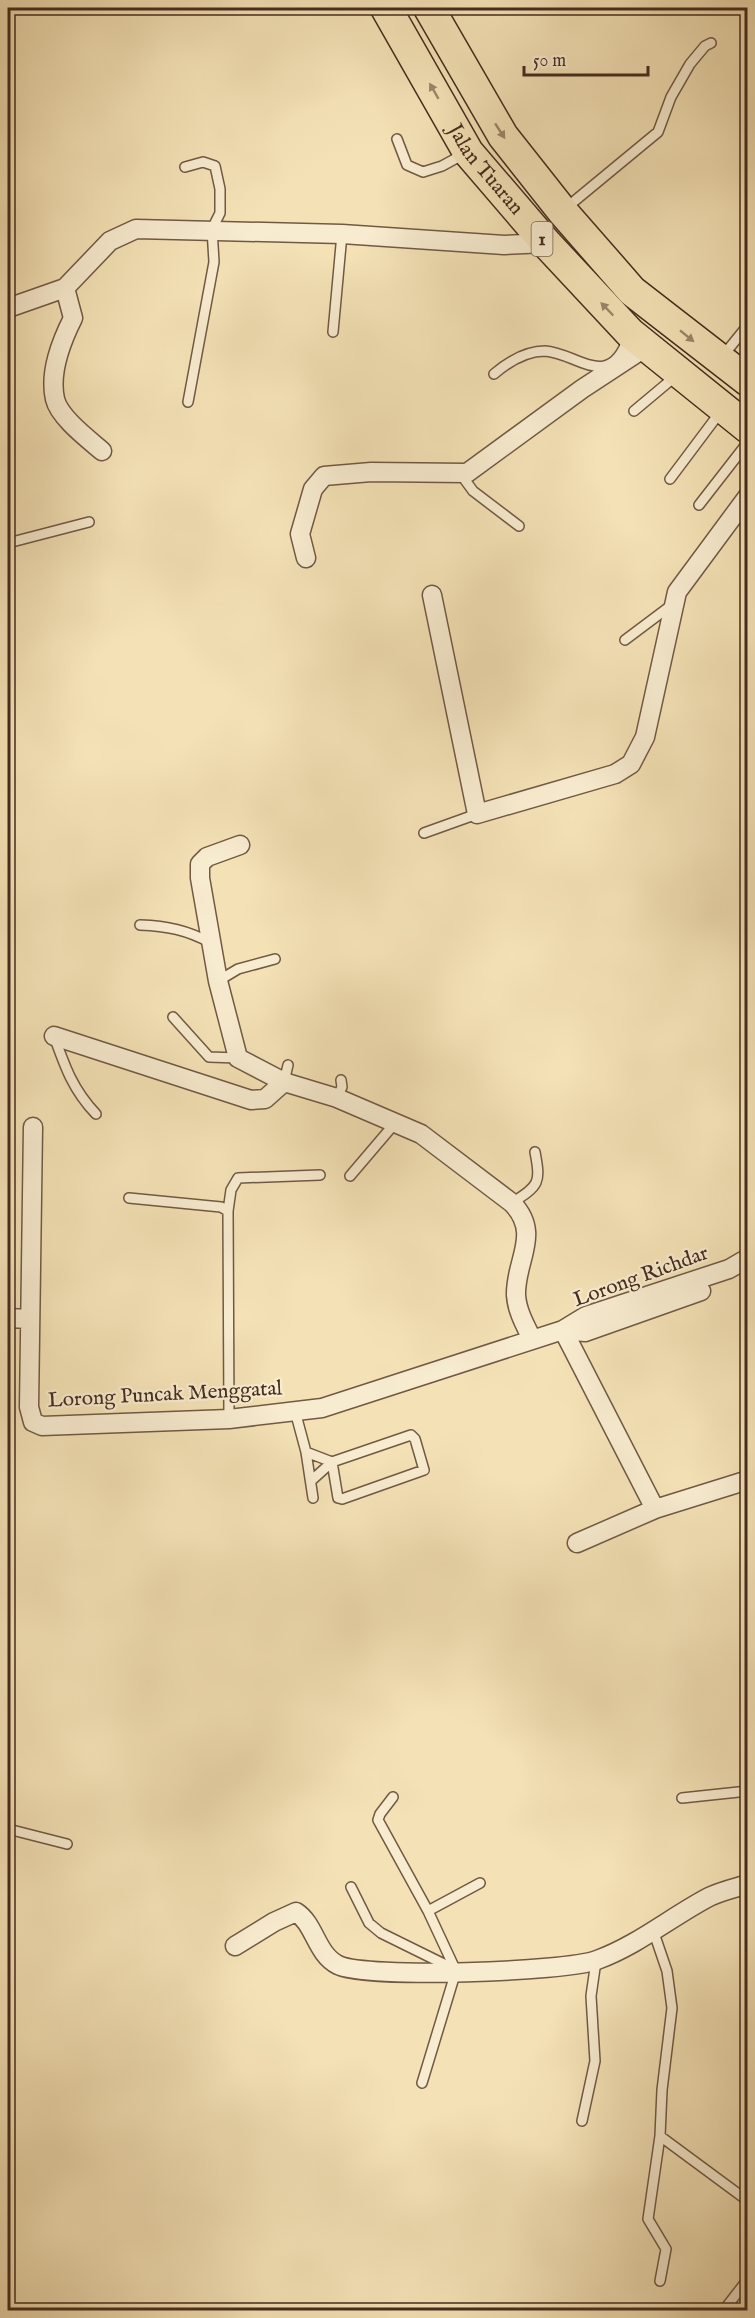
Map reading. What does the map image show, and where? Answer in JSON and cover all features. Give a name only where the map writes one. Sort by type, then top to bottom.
[{"type":"main road","name":"Jalan Tuaran","points":[[386,8],[468,152],[546,243],[638,340],[747,428]]},
{"type":"main road","name":"Jalan Tuaran","points":[[429,8],[502,136],[562,212],[632,291],[718,361],[747,381]]},
{"type":"street","points":[[8,308],[65,288],[110,241],[136,229],[212,229],[342,234],[504,245],[546,243]]},
{"type":"street","points":[[65,288],[73,318],[63,337],[56,362],[55,400],[70,422],[102,451]]},
{"type":"street","points":[[306,558],[300,534],[313,489],[324,476],[371,472],[464,482],[467,473],[582,389],[638,340]]},
{"type":"street","points":[[432,596],[477,814],[615,774],[631,764],[645,737],[677,592],[747,496]]},
{"type":"street","points":[[240,845],[207,857],[200,864],[200,878],[218,981],[238,1059],[286,1074],[421,1134],[512,1203],[522,1213],[528,1230],[516,1294],[519,1311],[532,1339]]},
{"type":"street","points":[[54,1036],[251,1100],[265,1099],[286,1074]]},
{"type":"street","points":[[8,1318],[29,1319],[33,1127]]},
{"type":"street","name":"Lorong Richdar","points":[[563,1330],[586,1316],[729,1269],[747,1258]]},
{"type":"street","name":"Lorong Richdar","points":[[563,1330],[585,1332],[713,1286],[747,1270]]},
{"type":"street","name":"Lorong Puncak Menggatal","points":[[29,1319],[29,1407],[33,1422],[42,1425],[229,1419],[322,1408],[563,1330]]},
{"type":"street","points":[[563,1330],[655,1509]]},
{"type":"street","points":[[577,1543],[655,1509],[747,1479]]},
{"type":"street","points":[[235,1946],[274,1922],[296,1912],[325,1955],[339,1965],[402,1973],[524,1970],[596,1961],[654,1933],[709,1897],[747,1884]]},
{"type":"lane","points":[[562,212],[575,198],[658,132],[670,97],[690,64],[705,46],[711,43]]},
{"type":"lane","points":[[397,139],[407,165],[423,172],[442,166],[468,152]]},
{"type":"lane","points":[[185,168],[203,162],[215,166],[220,189],[220,213],[212,229],[214,262],[188,402]]},
{"type":"lane","points":[[333,332],[342,234]]},
{"type":"lane","points":[[718,361],[747,325]]},
{"type":"lane","points":[[494,374],[509,361],[543,351],[561,354],[581,364],[605,365],[638,340]]},
{"type":"lane","points":[[634,411],[679,374]]},
{"type":"lane","points":[[670,479],[722,409]]},
{"type":"lane","points":[[699,505],[747,442]]},
{"type":"lane","points":[[464,482],[519,526]]},
{"type":"lane","points":[[8,543],[89,522]]},
{"type":"lane","points":[[625,640],[673,604]]},
{"type":"lane","points":[[424,833],[477,814]]},
{"type":"lane","points":[[140,926],[168,926],[192,933],[211,943]]},
{"type":"lane","points":[[218,981],[238,969],[275,959]]},
{"type":"lane","points":[[173,1017],[209,1057],[238,1059]]},
{"type":"lane","points":[[54,1036],[69,1079],[79,1096],[96,1114]]},
{"type":"lane","points":[[337,1098],[342,1087],[341,1080]]},
{"type":"lane","points":[[350,1176],[396,1122]]},
{"type":"lane","points":[[512,1203],[533,1188],[539,1176],[535,1152]]},
{"type":"lane","points":[[229,1419],[228,1211],[234,1180],[320,1175]]},
{"type":"lane","points":[[129,1198],[221,1207],[228,1211]]},
{"type":"lane","points":[[295,1410],[312,1480],[313,1498]]},
{"type":"lane","points":[[312,1480],[332,1462],[411,1435],[416,1439],[424,1470],[338,1498],[332,1462]]},
{"type":"lane","points":[[306,1452],[332,1462]]},
{"type":"lane","points":[[682,1798],[747,1791]]},
{"type":"lane","points":[[393,1797],[378,1820],[428,1911],[456,1971],[422,2083]]},
{"type":"lane","points":[[8,1829],[67,1844]]},
{"type":"lane","points":[[428,1911],[480,1883]]},
{"type":"lane","points":[[351,1887],[369,1923],[381,1933],[456,1971]]},
{"type":"lane","points":[[654,1933],[667,1971],[672,2008],[662,2090],[660,2136],[648,2219],[666,2249],[660,2281]]},
{"type":"lane","points":[[582,2121],[596,2061],[591,1996],[596,1961]]},
{"type":"lane","points":[[660,2136],[747,2201]]},
{"type":"lane","points":[[724,2310],[747,2279]]}]
